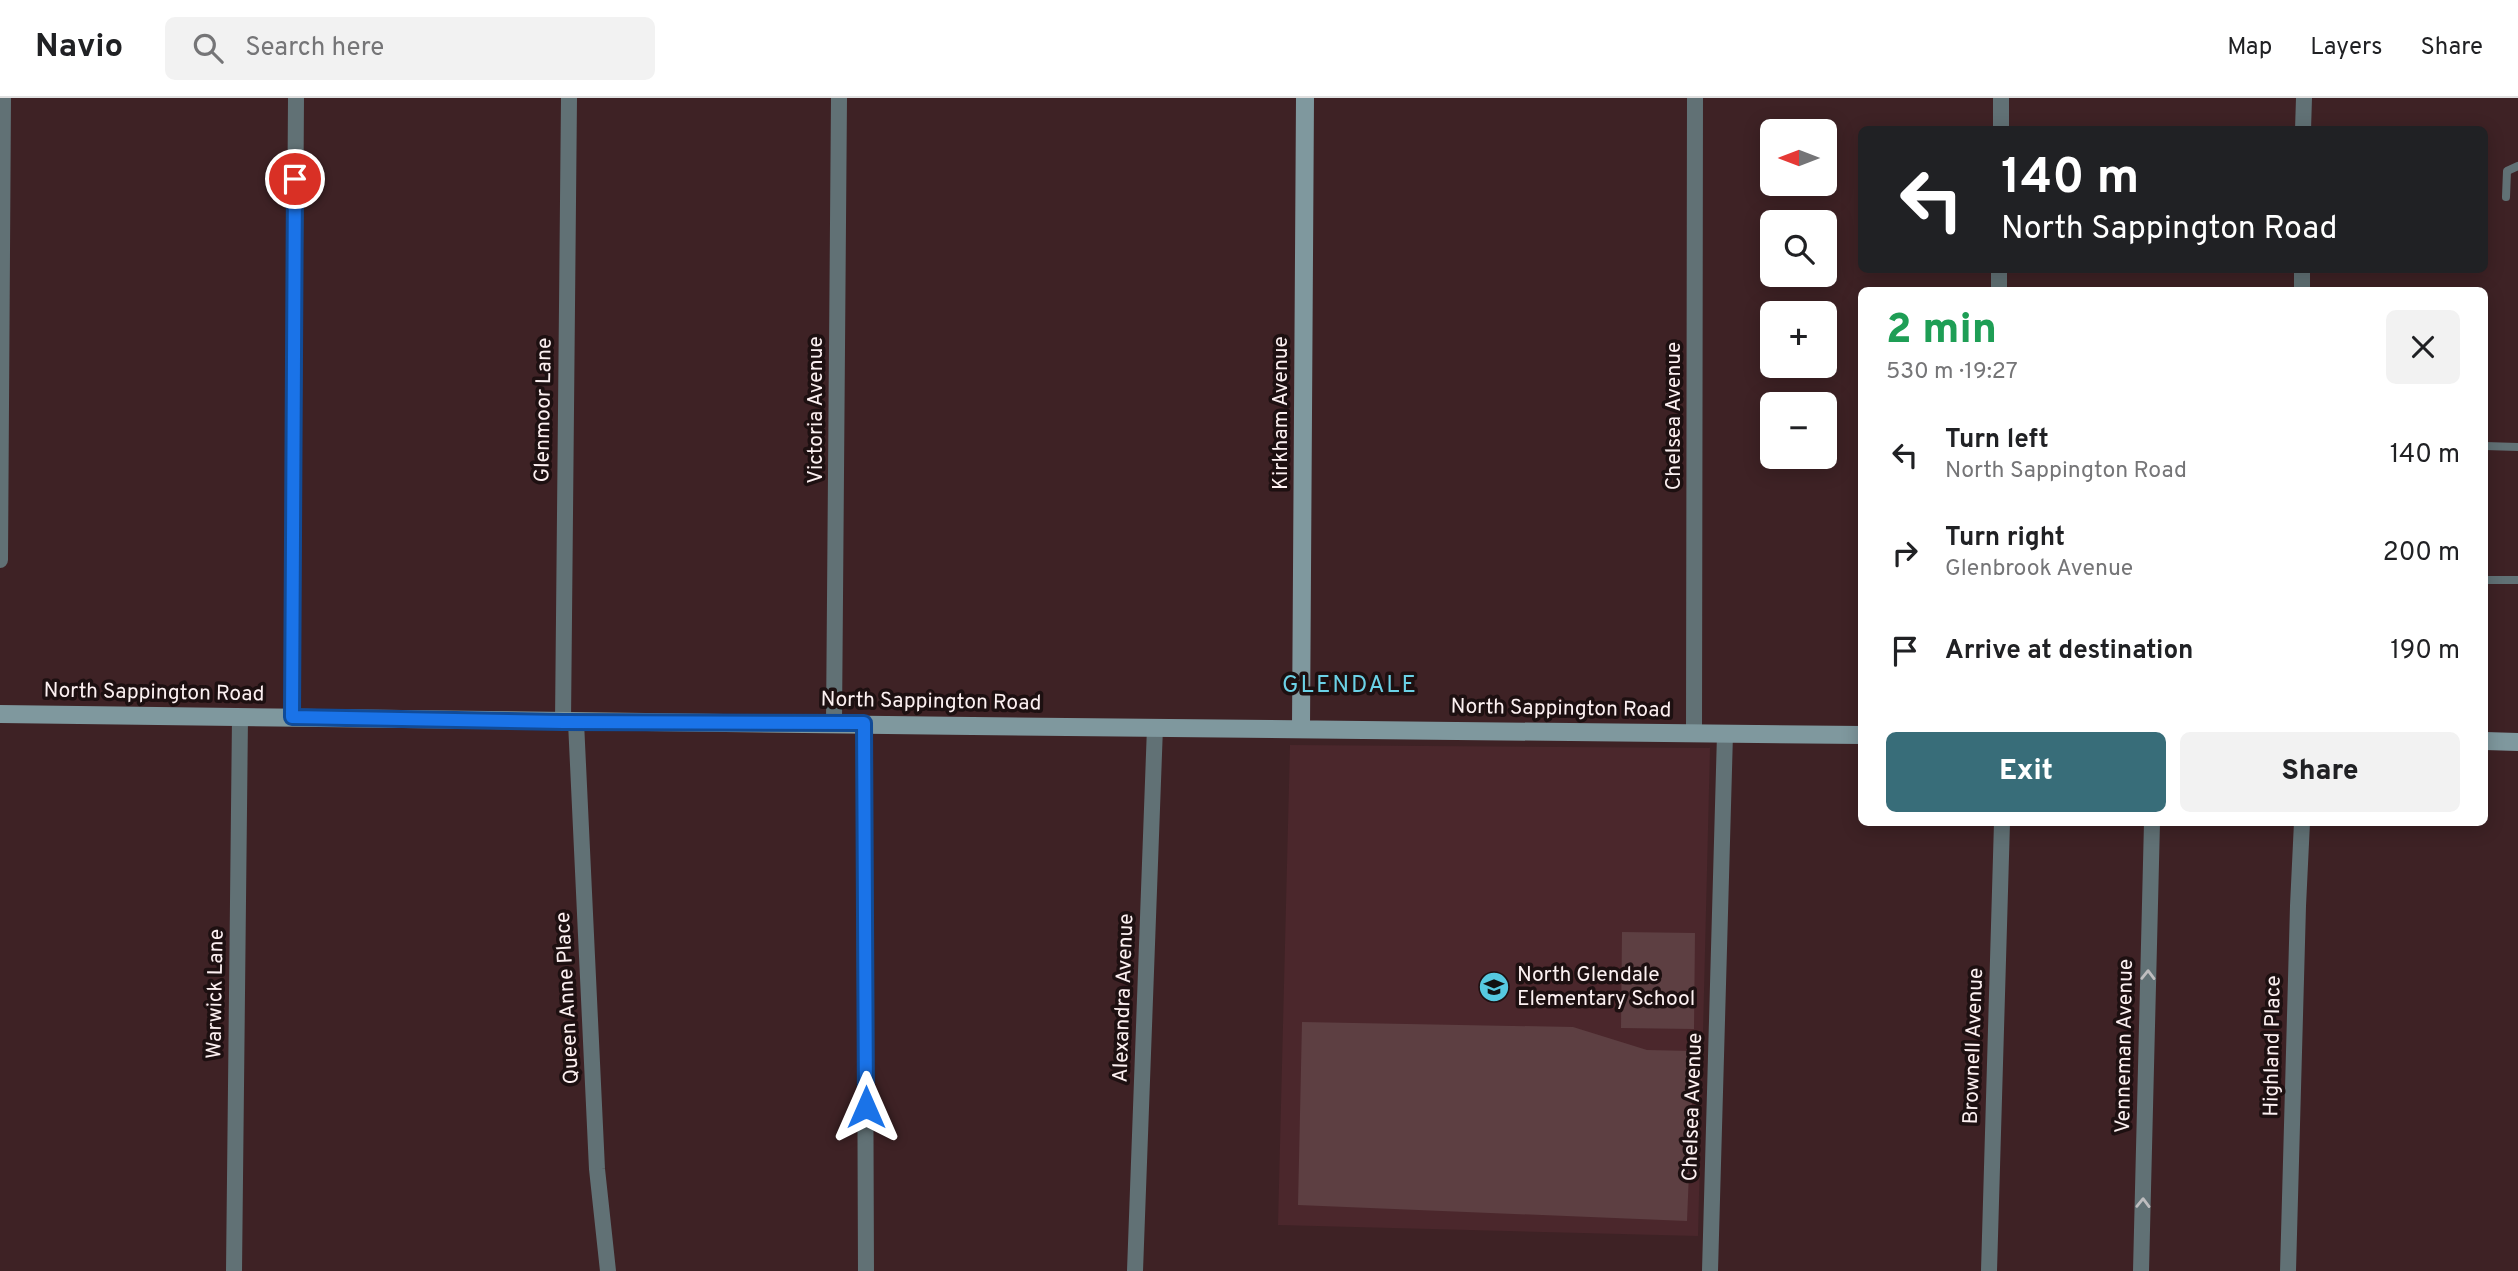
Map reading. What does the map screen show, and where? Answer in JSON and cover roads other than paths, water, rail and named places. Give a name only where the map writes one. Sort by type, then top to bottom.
[{"type":"street","points":[[0,560],[3,98]]},
{"type":"street","points":[[292,717],[296,98]]},
{"type":"street","name":"Glenmoor Lane","points":[[569,98],[569,722]]},
{"type":"street","name":"Victoria Avenue","points":[[834,723],[839,98]]},
{"type":"street","name":"Kirkham Avenue","points":[[1301,728],[1305,98]]},
{"type":"street","name":"Chelsea Avenue","points":[[1694,734],[1695,98]]},
{"type":"street","points":[[2001,98],[2001,126]]},
{"type":"street","points":[[2303,126],[2304,98]]},
{"type":"street","name":"North Sappington Road","points":[[0,714],[1858,735]]},
{"type":"street","name":"Warwick Lane","points":[[234,1271],[240,717]]},
{"type":"street","name":"Queen Anne Place","points":[[569,722],[597,1169],[608,1271]]},
{"type":"street","points":[[864,723],[866,1271]]},
{"type":"street","name":"Alexandra Avenue","points":[[1135,1271],[1155,727]]},
{"type":"street","name":"Chelsea Avenue","points":[[1710,1271],[1725,734]]},
{"type":"street","points":[[2488,741],[2518,741]]},
{"type":"street","name":"Brownell Avenue","points":[[1989,1271],[2002,826]]},
{"type":"street","name":"Venneman Avenue","points":[[2141,1271],[2152,826]]},
{"type":"street","name":"Highland Place","points":[[2288,1271],[2302,826]]},
{"type":"lane","points":[[2505,197],[2507,171],[2518,166]]},
{"type":"lane","points":[[2488,446],[2518,447]]},
{"type":"lane","points":[[2488,580],[2518,580]]},
{"type":"place","name":"North Glendale Elementary School","points":[[1494,987]]},
{"type":"district","name":"GLENDALE","points":[[1350,686]]}]
